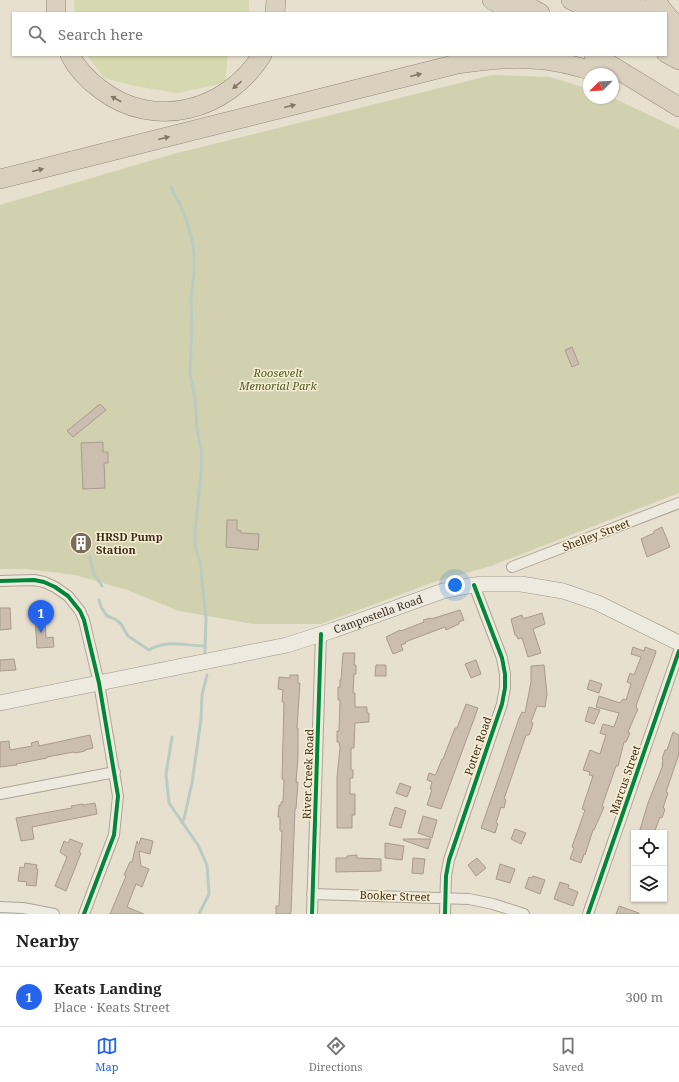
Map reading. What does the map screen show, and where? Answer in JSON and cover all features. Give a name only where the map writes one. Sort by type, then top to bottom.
[{"type":"highway","points":[[56,0],[56,12]]},
{"type":"highway","points":[[275,12],[276,0]]},
{"type":"highway","points":[[492,0],[515,12]]},
{"type":"highway","points":[[516,0],[538,12]]},
{"type":"highway","points":[[571,0],[596,12]]},
{"type":"highway","points":[[600,0],[622,12]]},
{"type":"highway","points":[[629,0],[645,12]]},
{"type":"highway","points":[[655,0],[664,12]]},
{"type":"highway","points":[[667,15],[679,29]]},
{"type":"highway","points":[[667,29],[679,38]]},
{"type":"highway","points":[[667,39],[679,46]]},
{"type":"highway","points":[[667,54],[679,60]]},
{"type":"highway","points":[[71,56],[90,81],[117,100],[147,110],[167,112],[186,110],[219,98],[247,76],[261,56]]},
{"type":"highway","points":[[596,56],[679,107]]},
{"type":"highway","points":[[619,56],[679,92]]},
{"type":"highway","points":[[0,179],[463,63],[503,58],[537,59],[558,62],[583,69]]},
{"type":"highway","points":[[619,82],[638,91],[679,116]]},
{"type":"main road","name":"Campostella Road","points":[[0,702],[287,645],[443,591],[474,585],[521,584],[562,591],[598,603],[679,643]]},
{"type":"street","name":"Shelley Street","points":[[512,567],[678,507]]},
{"type":"street","points":[[0,581],[24,580],[44,582],[55,587],[68,596],[80,611],[84,620],[99,683],[118,796],[114,835],[84,914]]},
{"type":"street","name":"Potter Road","points":[[445,914],[449,860],[502,704],[505,688],[505,674],[502,658],[474,585]]},
{"type":"street","name":"River Creek Road","points":[[312,914],[322,634]]},
{"type":"street","name":"Marcus Street","points":[[588,914],[679,651]]},
{"type":"street","points":[[0,794],[115,772]]},
{"type":"street","name":"Booker Street","points":[[312,894],[469,899],[493,904],[524,914]]},
{"type":"street","points":[[0,907],[23,908],[54,914]]},
{"type":"green space","points":[[74,0],[249,0],[249,12],[75,12]]},
{"type":"green space","points":[[88,56],[228,56],[225,83],[177,93],[135,86],[104,78]]},
{"type":"green space","name":"Roosevelt Memorial Park","points":[[492,75],[550,77],[583,87],[583,104],[619,104],[619,101],[679,129],[679,493],[491,566],[437,581],[321,624],[253,624],[179,611],[127,590],[75,575],[26,569],[0,569],[0,205],[173,154]]},
{"type":"building","points":[[572,347],[579,364],[572,367],[565,350]]},
{"type":"building","points":[[100,404],[106,410],[73,437],[67,431]]},
{"type":"building","points":[[103,442],[103,452],[108,452],[108,463],[104,463],[105,488],[83,489],[81,443]]},
{"type":"building","points":[[227,520],[237,520],[237,530],[241,531],[241,533],[259,534],[258,550],[226,547]]},
{"type":"building","points":[[662,527],[670,547],[647,557],[641,539],[654,533],[654,531]]},
{"type":"building","points":[[0,608],[10,608],[11,629],[0,630]]},
{"type":"building","points":[[460,610],[464,620],[459,622],[459,624],[446,630],[445,627],[405,642],[406,643],[401,645],[403,650],[393,654],[386,637],[400,630],[401,631],[424,622],[423,620]]},
{"type":"building","points":[[542,613],[545,624],[533,629],[541,653],[528,657],[522,638],[518,639],[515,635],[511,619],[522,615],[523,618],[526,618]]},
{"type":"building","points":[[45,617],[46,638],[53,637],[54,647],[37,648],[35,618]]},
{"type":"building","points":[[633,647],[644,651],[645,647],[656,651],[637,703],[636,708],[638,709],[628,732],[630,733],[626,742],[624,742],[618,766],[616,766],[602,806],[604,807],[593,830],[581,863],[570,859],[574,848],[572,847],[585,810],[582,809],[593,776],[589,775],[590,772],[583,770],[590,750],[600,754],[606,735],[600,733],[603,724],[614,727],[619,713],[596,707],[599,696],[620,703],[623,699],[626,700],[631,684],[627,682],[630,673],[634,675],[641,657],[631,654]]},
{"type":"building","points":[[343,653],[355,653],[354,665],[356,665],[356,674],[354,674],[353,693],[355,693],[355,707],[367,707],[367,713],[369,713],[369,722],[355,723],[354,748],[351,748],[351,770],[353,770],[353,778],[350,778],[350,794],[355,794],[355,815],[352,815],[352,828],[337,828],[337,777],[340,748],[339,742],[337,742],[337,731],[339,731],[340,700],[338,700],[338,687],[340,687]]},
{"type":"building","points":[[14,659],[16,670],[0,671],[0,660]]},
{"type":"building","points":[[476,660],[481,674],[471,678],[465,664]]},
{"type":"building","points":[[376,665],[386,665],[386,676],[375,676]]},
{"type":"building","points":[[544,665],[547,694],[545,707],[537,706],[531,722],[533,723],[531,730],[529,735],[526,735],[504,799],[506,800],[504,808],[501,807],[496,823],[498,824],[495,833],[481,828],[519,718],[522,712],[525,713],[531,682],[531,666]]},
{"type":"building","points":[[290,675],[298,675],[298,683],[300,683],[297,728],[298,757],[296,782],[298,782],[295,809],[291,912],[290,914],[276,914],[276,906],[279,906],[282,831],[280,831],[280,817],[278,817],[279,805],[283,802],[284,780],[282,779],[284,702],[282,702],[283,690],[278,689],[279,677],[290,678]]},
{"type":"building","points":[[590,680],[602,684],[599,693],[587,689]]},
{"type":"building","points":[[466,704],[478,708],[441,809],[427,805],[432,789],[430,789],[432,782],[427,780],[429,773],[436,774]]},
{"type":"building","points":[[589,707],[600,710],[594,724],[585,721]]},
{"type":"building","points":[[673,732],[679,735],[679,754],[666,792],[668,793],[663,808],[665,809],[662,818],[660,817],[655,830],[640,830],[648,803],[663,765],[662,759],[665,750],[667,750]]},
{"type":"building","points":[[90,735],[93,748],[85,751],[0,767],[0,742],[9,741],[10,750],[32,746],[31,743],[38,741],[39,746]]},
{"type":"building","points":[[400,783],[411,787],[407,797],[396,793]]},
{"type":"building","points":[[95,803],[97,814],[32,827],[34,839],[21,841],[16,818],[72,808],[71,806]]},
{"type":"building","points":[[395,807],[406,811],[401,828],[389,825]]},
{"type":"building","points":[[423,816],[437,820],[432,838],[418,833]]},
{"type":"building","points":[[515,829],[526,833],[521,844],[511,839]]},
{"type":"building","points":[[141,838],[153,841],[150,854],[139,851],[141,866],[149,869],[142,887],[136,884],[127,907],[144,914],[110,914],[126,876],[124,875],[130,862],[132,862],[137,841],[139,844]]},
{"type":"building","points":[[70,839],[83,844],[66,891],[55,886],[67,857],[60,852],[64,841],[68,843]]},
{"type":"building","points":[[403,839],[431,839],[428,849]]},
{"type":"building","points":[[385,843],[404,846],[402,860],[385,858]]},
{"type":"building","points":[[357,855],[357,858],[381,859],[381,871],[336,872],[336,858],[347,858],[347,856]]},
{"type":"building","points":[[413,858],[425,859],[423,874],[412,873]]},
{"type":"building","points":[[477,858],[486,868],[476,876],[468,865]]},
{"type":"building","points":[[25,863],[37,865],[36,886],[26,885],[27,882],[18,881],[20,867],[24,868]]},
{"type":"building","points":[[500,864],[515,869],[510,883],[496,879]]},
{"type":"building","points":[[533,876],[545,880],[540,894],[525,888],[529,877],[532,878]]},
{"type":"building","points":[[560,882],[569,885],[568,888],[578,892],[573,906],[554,899]]},
{"type":"building","points":[[619,906],[639,913],[639,914],[616,914]]},
{"type":"waterway","points":[[171,186],[187,222],[194,252],[194,272],[191,299],[192,327],[190,373],[195,399],[197,429],[201,450],[201,473],[195,546],[200,562],[206,619],[205,652]]},
{"type":"waterway","points":[[90,557],[93,572],[102,586]]},
{"type":"waterway","points":[[99,600],[101,607],[107,616],[115,619],[121,624],[128,636],[149,650],[169,644],[205,646]]},
{"type":"waterway","points":[[182,823],[192,783],[201,719],[202,695],[207,675]]},
{"type":"waterway","points":[[172,737],[166,774],[169,803],[198,845],[207,865],[209,894],[199,914]]},
{"type":"cycle path","points":[[0,581],[34,580],[44,582],[55,587],[68,596],[80,611],[84,620],[99,683],[118,796],[114,835],[84,914]]},
{"type":"cycle path","points":[[445,914],[446,876],[449,860],[502,704],[505,688],[505,674],[502,658],[474,585]]},
{"type":"cycle path","points":[[312,914],[321,634]]},
{"type":"cycle path","points":[[588,914],[679,651]]},
{"type":"place","name":"HRSD Pump Station","points":[[81,543]]},
{"type":"place","name":"Keats Landing","points":[[41,633]]}]
